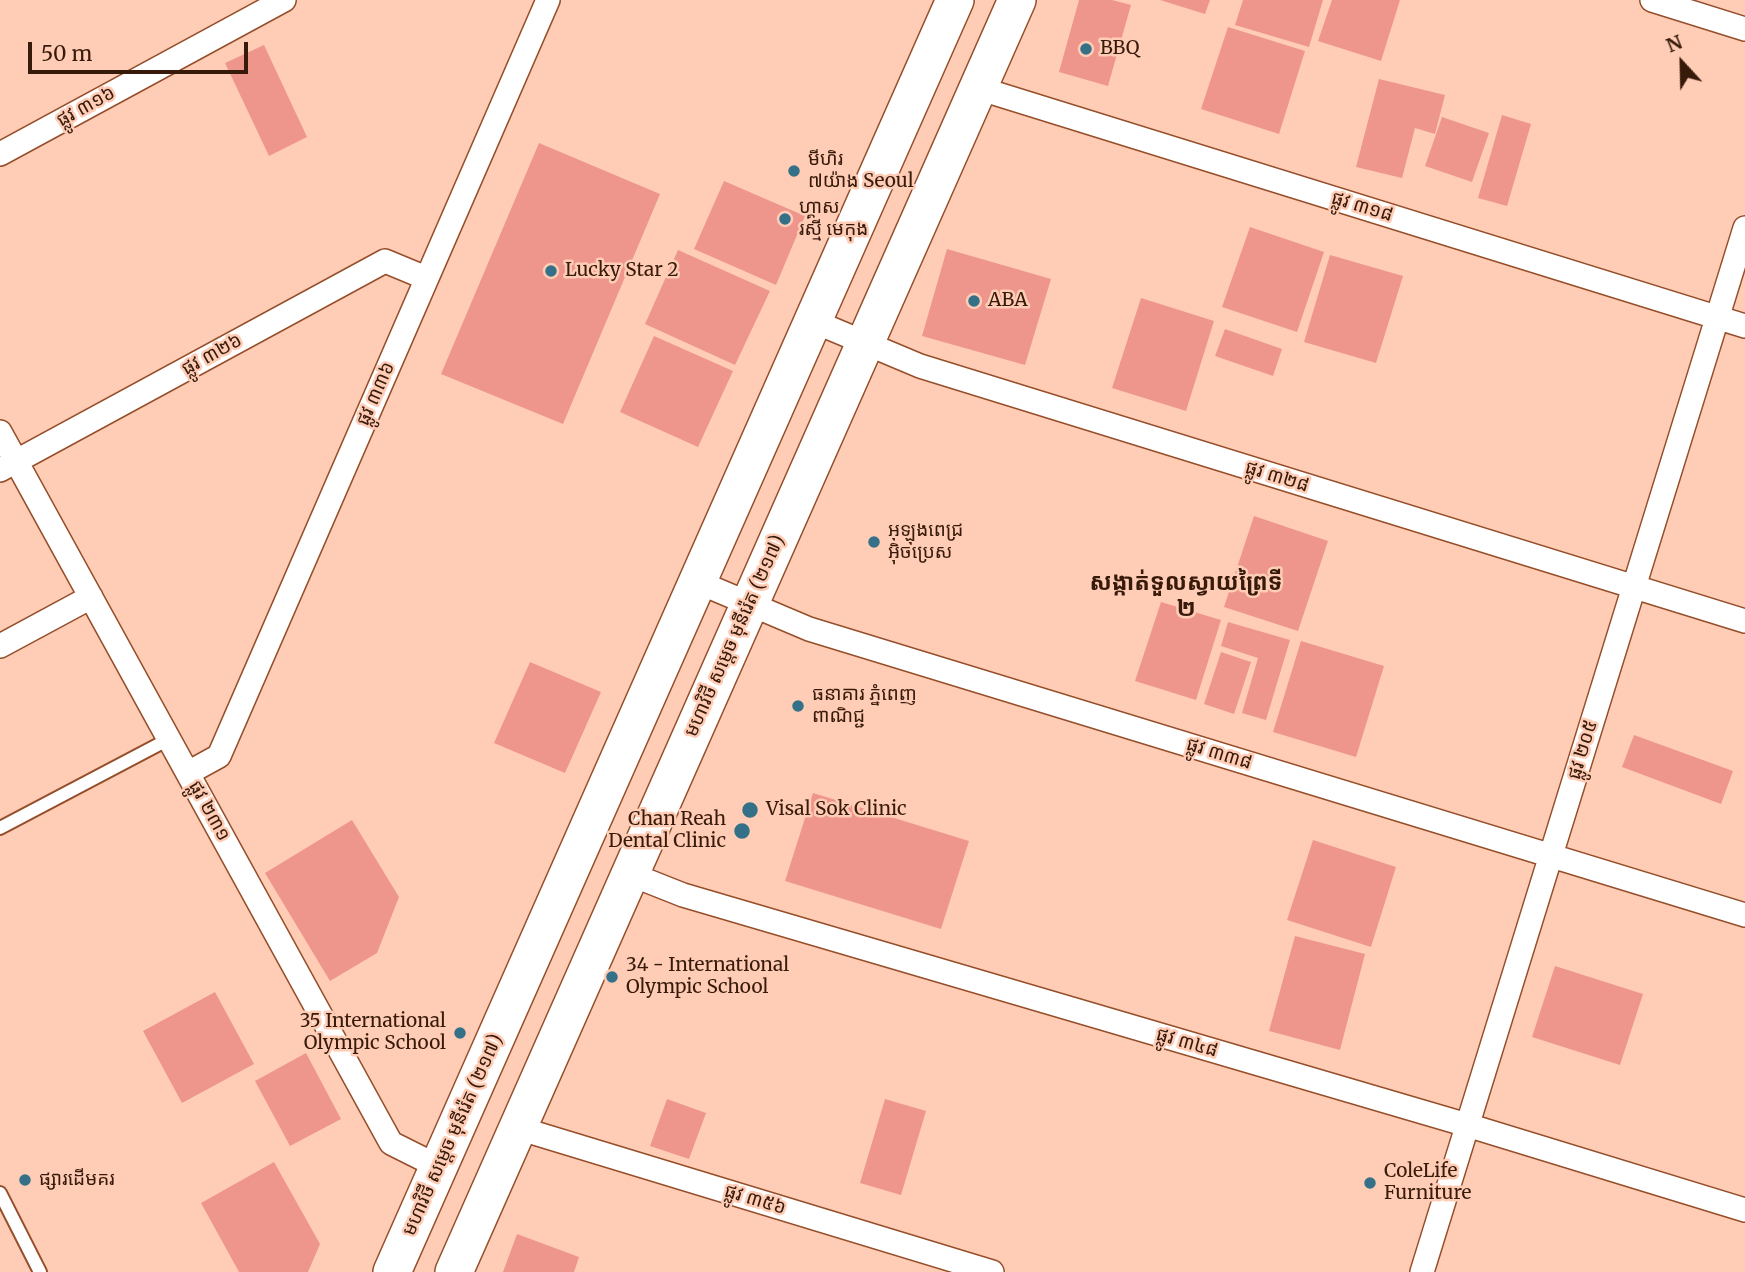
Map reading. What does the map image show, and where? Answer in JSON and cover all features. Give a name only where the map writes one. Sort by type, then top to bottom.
[{"type":"main road","name":"មហាវិថី សម្តេច មុនីរ៉េត (២១៧)","points":[[392,1272],[955,0]]},
{"type":"main road","name":"មហាវិថី សម្តេច មុនីរ៉េត (២១៧)","points":[[454,1272],[1017,0]]},
{"type":"street","name":"ផ្លូវ ៣១៦","points":[[0,154],[284,0]]},
{"type":"street","name":"ផ្លូវ ៣៣៦","points":[[188,773],[219,756],[548,0]]},
{"type":"street","points":[[1652,0],[1745,29]]},
{"type":"street","name":"ផ្លូវ ៣១៨","points":[[978,88],[1745,326]]},
{"type":"street","name":"ផ្លូវ ២០៥","points":[[1422,1272],[1745,228]]},
{"type":"street","name":"ផ្លូវ ៣២៦","points":[[8,466],[385,261],[426,278]]},
{"type":"street","name":"ផ្លូវ ៣២៨","points":[[813,321],[920,366],[1745,621]]},
{"type":"street","name":"ផ្លូវ ២៣១","points":[[0,432],[8,466],[91,597],[391,1143],[439,1167]]},
{"type":"street","name":"ផ្លូវ ៣៣៨","points":[[698,582],[809,629],[1745,915]]},
{"type":"street","points":[[0,646],[91,597]]},
{"type":"street","name":"ផ្លូវ ៣៤៨","points":[[630,874],[683,895],[1467,1125],[1745,1210]]},
{"type":"street","name":"ផ្លូវ ៣៥៦","points":[[518,1128],[992,1272]]},
{"type":"lane","points":[[0,828],[169,739]]},
{"type":"lane","points":[[0,1193],[40,1272]]},
{"type":"building","points":[[1079,0],[1112,0],[1131,5],[1108,86],[1059,72]]},
{"type":"building","points":[[1160,0],[1210,0],[1205,14]]},
{"type":"building","points":[[1243,0],[1323,0],[1309,47],[1235,25]]},
{"type":"building","points":[[1332,0],[1400,0],[1381,61],[1318,41]]},
{"type":"building","points":[[1228,27],[1305,51],[1279,134],[1201,109]]},
{"type":"building","points":[[264,45],[307,137],[269,156],[225,63]]},
{"type":"building","points":[[1379,79],[1445,95],[1435,134],[1415,128],[1402,178],[1356,167]]},
{"type":"building","points":[[1502,115],[1531,124],[1507,206],[1478,198]]},
{"type":"building","points":[[1442,117],[1489,133],[1472,182],[1425,166]]},
{"type":"building","points":[[539,143],[660,194],[563,424],[441,374]]},
{"type":"building","points":[[724,181],[805,216],[776,285],[694,249]]},
{"type":"building","points":[[1250,227],[1324,252],[1297,332],[1222,307]]},
{"type":"building","points":[[947,249],[1051,279],[1025,365],[922,336]]},
{"type":"building","points":[[678,250],[770,291],[735,365],[645,324]]},
{"type":"building","points":[[1330,255],[1403,276],[1376,363],[1304,342]]},
{"type":"building","points":[[1141,298],[1214,321],[1186,411],[1112,388]]},
{"type":"building","points":[[1225,329],[1282,349],[1273,376],[1215,356]]},
{"type":"building","points":[[654,336],[733,371],[698,447],[620,412]]},
{"type":"building","points":[[1254,516],[1328,541],[1298,631],[1224,607]]},
{"type":"building","points":[[1161,602],[1221,620],[1196,700],[1135,681]]},
{"type":"building","points":[[1228,622],[1290,640],[1266,720],[1242,713],[1258,658],[1221,646]]},
{"type":"building","points":[[1301,641],[1384,666],[1356,757],[1273,732]]},
{"type":"building","points":[[1221,652],[1251,662],[1234,714],[1204,704]]},
{"type":"building","points":[[530,662],[601,692],[565,773],[494,743]]},
{"type":"building","points":[[1634,735],[1733,771],[1721,804],[1622,767]]},
{"type":"building","points":[[813,793],[969,841],[941,929],[785,881]]},
{"type":"building","points":[[352,820],[399,897],[377,953],[330,981],[265,873]]},
{"type":"building","points":[[1313,840],[1396,867],[1371,947],[1287,920]]},
{"type":"building","points":[[1295,936],[1365,954],[1340,1050],[1269,1031]]},
{"type":"building","points":[[1555,966],[1643,994],[1620,1065],[1532,1037]]},
{"type":"building","points":[[215,992],[254,1064],[182,1103],[143,1031]]},
{"type":"building","points":[[306,1053],[341,1119],[290,1146],[255,1081]]},
{"type":"building","points":[[667,1099],[706,1113],[689,1159],[650,1146]]},
{"type":"building","points":[[885,1099],[926,1111],[901,1195],[860,1183]]},
{"type":"building","points":[[274,1162],[320,1244],[308,1272],[239,1272],[201,1203]]},
{"type":"building","points":[[517,1234],[579,1257],[574,1272],[503,1272]]},
{"type":"place","name":"BBQ","points":[[1086,49]]},
{"type":"place","name":"មីហិរ ៧យ៉ាង Seoul","points":[[794,171]]},
{"type":"place","name":"ហ្គាស រស្មី មេកុង","points":[[785,219]]},
{"type":"place","name":"Lucky Star 2","points":[[551,271]]},
{"type":"place","name":"ABA","points":[[974,301]]},
{"type":"place","name":"អុឡុងពេជ្រ អ៊ិចប្រេស","points":[[874,542]]},
{"type":"place","name":"ធនាគារ ភ្នំពេញ ពាណិជ្ជ","points":[[798,706]]},
{"type":"place","name":"Visal Sok Clinic","points":[[750,810]]},
{"type":"place","name":"Chan Reah Dental Clinic","points":[[742,831]]},
{"type":"place","name":"34 - International Olympic School","points":[[612,977]]},
{"type":"place","name":"35 International Olympic School","points":[[460,1033]]},
{"type":"place","name":"ផ្សារដើមគរ","points":[[25,1180]]},
{"type":"place","name":"ColeLife Furniture","points":[[1370,1183]]},
{"type":"district","name":"សង្កាត់ទួលស្វាយព្រៃទី ២","points":[[1186,596]]}]
